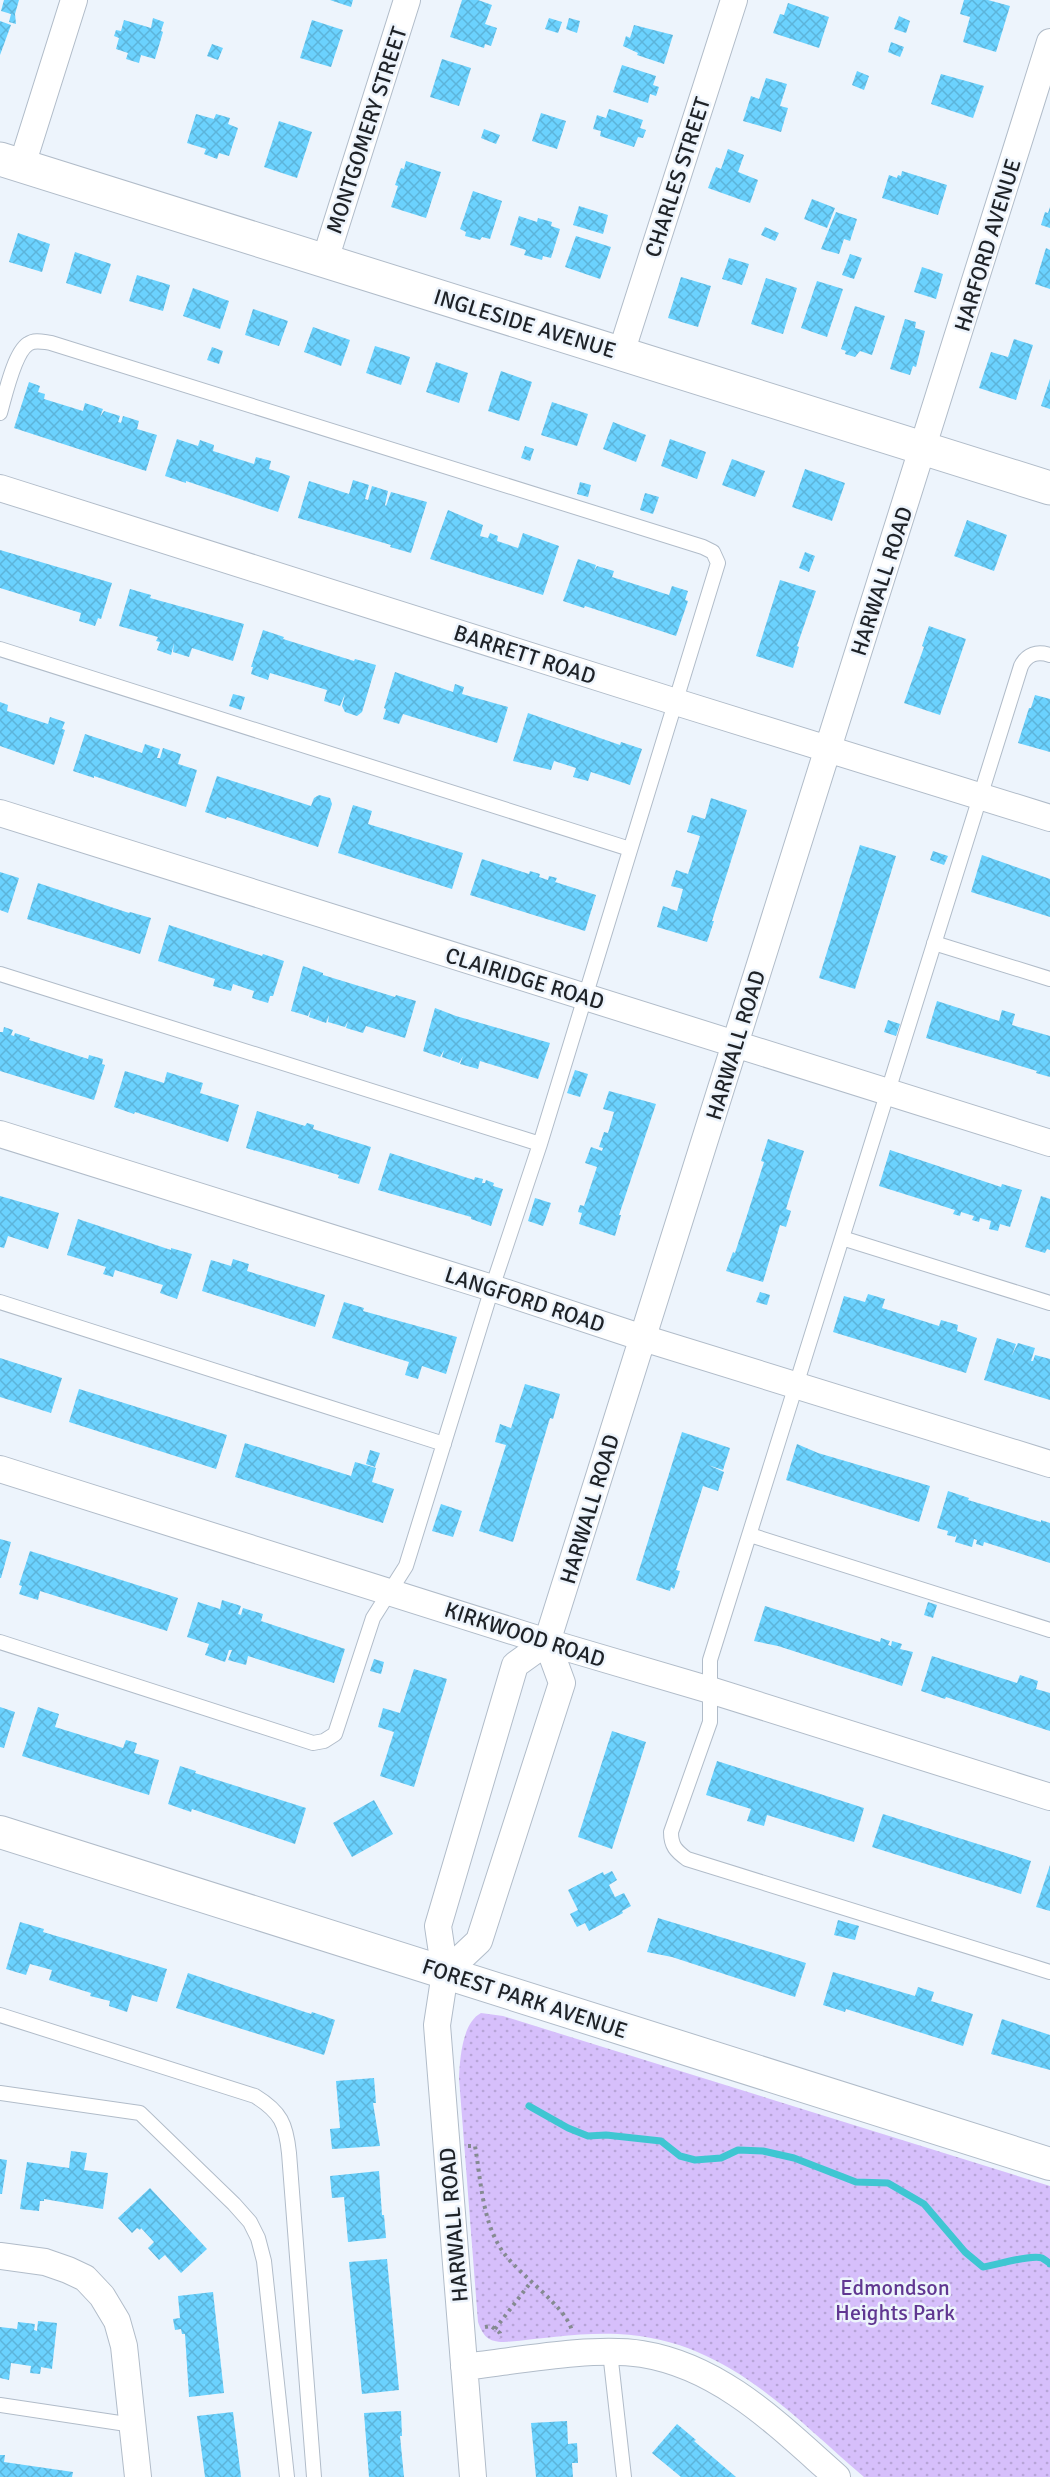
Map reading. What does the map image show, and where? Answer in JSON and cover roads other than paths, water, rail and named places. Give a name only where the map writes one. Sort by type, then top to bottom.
[{"type":"main road","name":"INGLESIDE AVENUE","points":[[11,162],[1050,488]]},
{"type":"street","points":[[11,162],[75,0]]},
{"type":"street","name":"MONTGOMERY STREET","points":[[325,260],[407,0]]},
{"type":"street","name":"CHARLES STREET","points":[[621,353],[734,0]]},
{"type":"street","name":"HARFORD AVENUE","points":[[923,448],[1050,42]]},
{"type":"street","name":"HARWALL ROAD","points":[[473,2477],[437,2025],[445,1973],[438,1926],[515,1665],[548,1642],[923,448]]},
{"type":"street","name":"BARRETT ROAD","points":[[0,488],[1050,818]]},
{"type":"street","name":"CLAIRIDGE ROAD","points":[[0,813],[1050,1143]]},
{"type":"street","name":"LANGFORD ROAD","points":[[0,1134],[492,1288],[643,1338],[1050,1464]]},
{"type":"street","name":"KIRKWOOD ROAD","points":[[0,1469],[1050,1797]]},
{"type":"street","points":[[445,1973],[479,1941],[562,1683],[548,1642]]},
{"type":"street","name":"FOREST PARK AVENUE","points":[[0,1832],[1050,2164]]},
{"type":"street","points":[[0,2256],[45,2262],[68,2270],[85,2278],[102,2296],[117,2321],[124,2346],[138,2477]]},
{"type":"street","points":[[464,2367],[610,2352],[641,2354],[673,2361],[705,2373],[764,2413],[837,2477]]},
{"type":"lane","points":[[0,413],[19,352],[28,343],[44,342],[704,547],[713,552],[718,563],[717,574],[540,1144],[492,1288],[406,1566],[373,1618],[335,1734],[324,1741],[313,1743],[0,1642]]},
{"type":"lane","points":[[0,649],[630,849]]},
{"type":"lane","points":[[1050,655],[1042,652],[1031,654],[1025,658],[1021,666],[710,1660],[710,1722],[671,1832],[671,1842],[676,1851],[687,1859],[1050,1972]]},
{"type":"lane","points":[[934,943],[1050,979]]},
{"type":"lane","points":[[0,974],[540,1144]]},
{"type":"lane","points":[[842,1239],[1050,1303]]},
{"type":"lane","points":[[0,1302],[444,1444]]},
{"type":"lane","points":[[750,1535],[1050,1630]]},
{"type":"lane","points":[[0,2014],[255,2096],[279,2115],[287,2133],[289,2153],[314,2477]]},
{"type":"lane","points":[[0,2094],[140,2113],[250,2222],[258,2238],[264,2261],[287,2477]]},
{"type":"lane","points":[[610,2352],[624,2477]]},
{"type":"lane","points":[[0,2405],[133,2424]]},
{"type":"waterway","points":[[529,2106],[568,2128],[588,2136],[606,2135],[661,2141],[680,2156],[695,2160],[721,2158],[738,2150],[763,2151],[794,2158],[856,2182],[888,2183],[924,2204],[965,2252],[983,2267],[1030,2257],[1042,2258],[1050,2264]]},
{"type":"park label","name":"Edmondson Heights Park","points":[[895,2300]]}]
